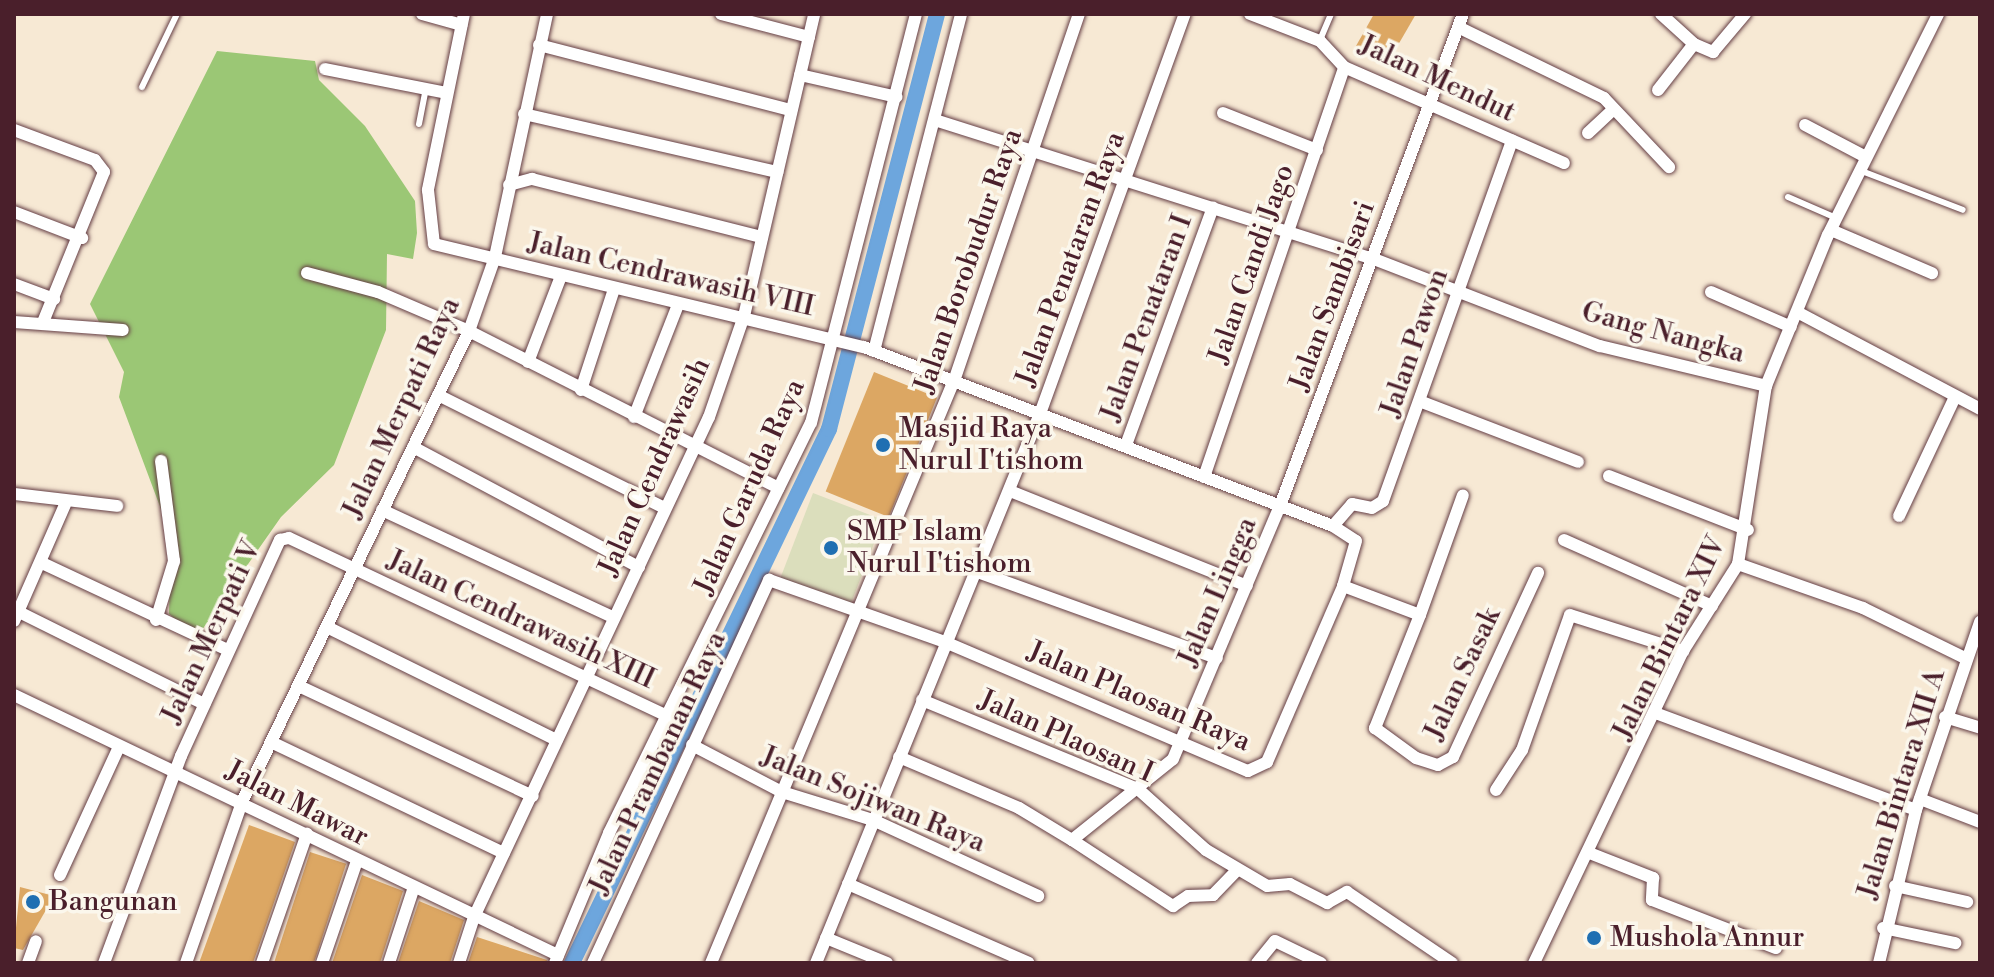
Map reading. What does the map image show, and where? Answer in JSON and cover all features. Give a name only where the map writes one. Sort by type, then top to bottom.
[{"type":"street","points":[[325,69],[447,93],[463,19],[422,14]]},
{"type":"street","name":"Jalan Merpati Raya","points":[[186,963],[242,802],[301,687],[352,567],[469,331],[495,257],[547,14]]},
{"type":"street","points":[[721,14],[809,37]]},
{"type":"street","name":"Jalan Cendrawasih","points":[[459,963],[474,917],[694,449],[744,316],[814,14]]},
{"type":"street","name":"Jalan Garuda Raya","points":[[556,959],[609,833],[669,717],[811,423],[841,340],[916,14]]},
{"type":"street","points":[[869,349],[935,120],[961,14]]},
{"type":"street","name":"Jalan Borobudur Raya","points":[[711,963],[955,378],[1079,14]]},
{"type":"street","name":"Jalan Penataran Raya","points":[[816,963],[945,642],[1010,491],[1185,14]]},
{"type":"street","name":"Jalan Mendut","points":[[1250,14],[1320,41],[1344,67],[1564,163]]},
{"type":"street","name":"Jalan Sambisari","points":[[1280,506],[1374,259],[1427,102],[1460,28],[1463,14]]},
{"type":"street","points":[[1661,14],[1694,44],[1713,52],[1745,14]]},
{"type":"street","name":"Jalan Bintara XIV","points":[[1534,963],[1592,854],[1658,714],[1683,651],[1738,564],[1748,530],[1766,386],[1834,224],[1938,14]]},
{"type":"street","points":[[1460,28],[1579,83],[1614,109],[1669,167]]},
{"type":"street","points":[[1658,90],[1694,44]]},
{"type":"street","points":[[539,45],[791,110]]},
{"type":"street","name":"Jalan Candi Jago","points":[[1204,477],[1344,67]]},
{"type":"street","points":[[800,75],[897,97]]},
{"type":"street","name":"Jalan Cendrawasih VIII","points":[[447,93],[428,190],[430,239],[613,292],[744,316],[841,340],[955,378],[1280,506]]},
{"type":"street","points":[[1588,133],[1614,109]]},
{"type":"street","points":[[1223,113],[1317,150]]},
{"type":"street","points":[[524,114],[777,172]]},
{"type":"street","name":"Gang Nangka","points":[[935,120],[1374,259],[1600,346],[1766,386]]},
{"type":"street","points":[[1805,125],[1866,157]]},
{"type":"street","points":[[14,130],[95,160],[104,172],[82,238],[43,322]]},
{"type":"street","name":"Jalan Pawon","points":[[1333,526],[1352,504],[1372,508],[1382,502],[1422,402],[1512,140]]},
{"type":"street","points":[[509,185],[532,179],[762,237]]},
{"type":"street","name":"Jalan Penataran I","points":[[1126,445],[1213,207]]},
{"type":"street","points":[[14,212],[82,238]]},
{"type":"street","points":[[1834,224],[1932,273]]},
{"type":"street","points":[[307,273],[378,292],[469,331],[694,449],[779,488]]},
{"type":"street","points":[[528,362],[561,276]]},
{"type":"street","points":[[14,284],[54,299]]},
{"type":"street","points":[[581,390],[613,292]]},
{"type":"street","points":[[1711,292],[1791,327]]},
{"type":"street","points":[[634,417],[678,305]]},
{"type":"street","points":[[1799,313],[1980,409]]},
{"type":"street","points":[[14,322],[123,330]]},
{"type":"street","points":[[438,395],[665,508]]},
{"type":"street","points":[[1899,516],[1955,397]]},
{"type":"street","points":[[1422,402],[1578,462]]},
{"type":"street","points":[[413,447],[639,567]]},
{"type":"street","points":[[156,620],[174,561],[161,461]]},
{"type":"street","points":[[1609,476],[1748,530]]},
{"type":"street","points":[[1010,491],[1247,586]]},
{"type":"street","points":[[14,494],[65,505],[117,506]]},
{"type":"street","points":[[1280,506],[1333,526],[1356,541],[1343,586],[1420,615],[1463,495]]},
{"type":"street","points":[[65,505],[16,616],[204,704]]},
{"type":"street","name":"Jalan Lingga","points":[[1072,840],[1173,759],[1280,506]]},
{"type":"street","points":[[382,510],[613,617]]},
{"type":"street","name":"Jalan Merpati V","points":[[104,963],[226,649],[280,540],[352,567]]},
{"type":"street","points":[[1564,540],[1712,606]]},
{"type":"street","points":[[42,563],[156,620],[226,649]]},
{"type":"street","points":[[1738,564],[1876,614],[1965,658]]},
{"type":"street","name":"Jalan Cendrawasih XIII","points":[[352,567],[586,681],[669,717]]},
{"type":"street","points":[[975,571],[1217,658]]},
{"type":"street","name":"Jalan Sasak","points":[[1420,615],[1375,731],[1438,765],[1453,757],[1538,573]]},
{"type":"street","name":"Jalan Prambanan Raya","points":[[593,963],[769,580],[855,616]]},
{"type":"street","name":"Jalan Plaosan Raya","points":[[855,616],[945,642],[1182,739],[1248,771],[1267,762],[1343,586]]},
{"type":"street","points":[[1496,790],[1522,750],[1570,615],[1683,651]]},
{"type":"street","name":"Jalan Bintara XII A","points":[[1879,963],[1883,928],[1918,805],[1945,717],[1980,622]]},
{"type":"street","points":[[327,627],[557,740]]},
{"type":"street","points":[[301,687],[533,796]]},
{"type":"street","name":"Jalan Mawar","points":[[14,695],[119,747],[242,802],[556,959]]},
{"type":"street","name":"Jalan Plaosan I","points":[[922,700],[1138,789],[1237,870],[1327,903],[1347,892],[1452,963]]},
{"type":"street","points":[[1658,714],[1918,805],[1980,822]]},
{"type":"street","points":[[1945,717],[1980,728]]},
{"type":"street","points":[[271,742],[504,853]]},
{"type":"street","name":"Jalan Sojiwan Raya","points":[[692,745],[782,792],[873,820],[1038,896]]},
{"type":"street","points":[[60,875],[119,747]]},
{"type":"street","points":[[899,757],[1006,802],[1072,840],[1173,906],[1188,896],[1213,895],[1237,870]]},
{"type":"street","points":[[262,963],[307,834]]},
{"type":"street","points":[[1592,854],[1653,878],[1652,900],[1776,948]]},
{"type":"street","points":[[322,963],[357,861]]},
{"type":"street","points":[[848,884],[1029,963]]},
{"type":"street","points":[[1895,886],[1967,902]]},
{"type":"street","points":[[389,963],[413,890]]},
{"type":"street","points":[[1883,928],[1955,943]]},
{"type":"street","points":[[826,938],[887,963]]},
{"type":"street","points":[[28,963],[36,941]]},
{"type":"street","points":[[1257,963],[1275,941],[1321,963]]},
{"type":"lane","points":[[142,87],[177,14]]},
{"type":"lane","points":[[1320,41],[1331,14]]},
{"type":"lane","points":[[419,124],[426,89]]},
{"type":"lane","points":[[1859,170],[1963,210]]},
{"type":"lane","points":[[1788,197],[1834,224]]},
{"type":"shaded area","name":"SMP Islam Nurul I'tishom","points":[[813,493],[883,520],[850,605],[780,578]]},
{"type":"green space","points":[[217,51],[315,61],[319,80],[365,126],[415,201],[417,233],[413,259],[387,254],[386,330],[334,465],[281,517],[197,637],[169,614],[171,536],[119,397],[124,372],[90,304]]},
{"type":"building","points":[[1374,14],[1416,14],[1387,64],[1356,46]]},
{"type":"building","name":"Masjid Raya Nurul I'tishom","points":[[874,372],[937,397],[889,517],[826,492]]},
{"type":"building","points":[[249,825],[295,842],[253,963],[199,963]]},
{"type":"building","points":[[310,852],[346,864],[314,963],[274,963]]},
{"type":"building","points":[[362,875],[403,891],[380,963],[332,963]]},
{"type":"building","points":[[20,887],[54,896],[23,950],[14,948]]},
{"type":"building","points":[[419,901],[464,920],[450,963],[398,963]]},
{"type":"building","points":[[477,937],[547,960],[546,963],[468,963]]},
{"type":"waterway","points":[[572,963],[829,429],[937,14]]},
{"type":"place","name":"Masjid Raya Nurul I'tishom","points":[[883,445]]},
{"type":"place","name":"SMP Islam Nurul I'tishom","points":[[831,548]]},
{"type":"place","name":"Bangunan","points":[[33,902]]},
{"type":"place","name":"Mushola Annur","points":[[1594,938]]}]
